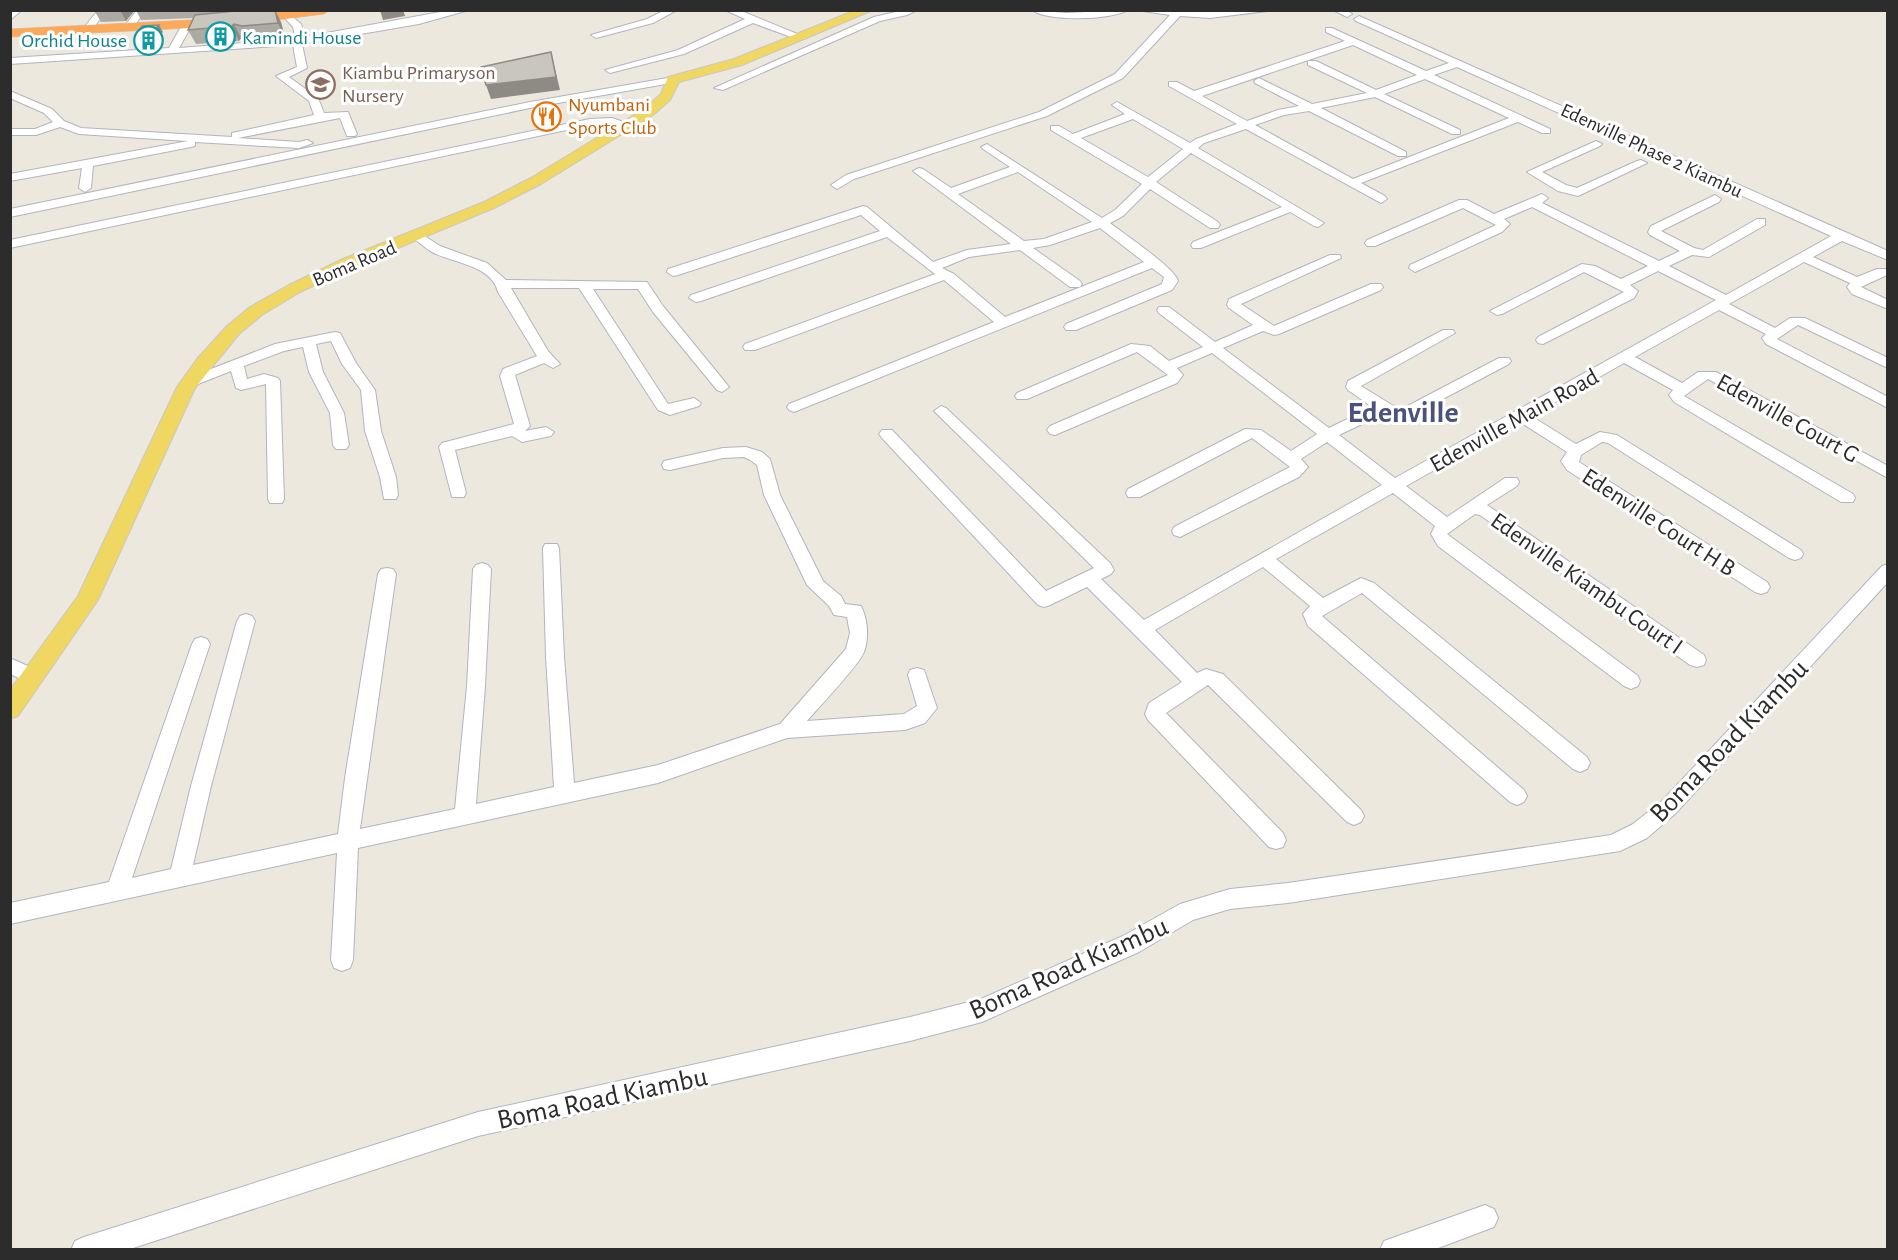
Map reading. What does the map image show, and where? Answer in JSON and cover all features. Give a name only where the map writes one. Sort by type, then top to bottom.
[{"type":"highway","points":[[10,33],[188,25],[324,10]]},
{"type":"main road","points":[[673,80],[714,70],[802,38],[868,10]]},
{"type":"main road","name":"Boma Road","points":[[10,709],[87,600],[188,382],[203,361],[231,332],[266,305],[325,274],[417,236],[529,185],[627,125],[667,96],[673,80]]},
{"type":"street","points":[[10,17],[18,10]]},
{"type":"street","points":[[88,29],[103,10]]},
{"type":"street","points":[[128,28],[142,10]]},
{"type":"street","points":[[10,61],[299,42],[419,21],[465,10]]},
{"type":"street","points":[[596,35],[650,21],[672,10]]},
{"type":"street","points":[[729,10],[802,38]]},
{"type":"street","points":[[719,88],[877,20],[895,17],[913,10]]},
{"type":"street","points":[[1036,10],[1056,15],[1124,10]]},
{"type":"street","points":[[1140,10],[1227,15],[1271,10]]},
{"type":"street","points":[[1337,10],[1347,14]]},
{"type":"street","points":[[837,185],[850,177],[1043,114],[1109,83],[1119,76],[1177,13]]},
{"type":"street","points":[[287,15],[298,26],[302,68],[281,76],[314,100],[320,117]]},
{"type":"street","points":[[610,70],[681,52],[753,19]]},
{"type":"street","name":"Edenville Phase 2 Kiambu","points":[[1359,19],[1841,236]]},
{"type":"street","points":[[172,52],[188,25]]},
{"type":"street","points":[[1329,30],[1546,131]]},
{"type":"street","points":[[1193,95],[1354,42]]},
{"type":"street","points":[[1312,63],[1456,132]]},
{"type":"street","points":[[931,267],[967,254],[1046,242],[1102,223],[1119,213],[1149,183],[1200,141],[1282,112],[1377,93],[1460,64]]},
{"type":"street","points":[[10,213],[258,176],[590,109],[673,80]]},
{"type":"street","points":[[1259,81],[1402,154]]},
{"type":"street","points":[[1173,84],[1381,199]]},
{"type":"street","points":[[10,94],[48,111],[60,123],[79,131],[299,145],[325,149]]},
{"type":"street","points":[[10,244],[258,176],[325,149],[376,134],[530,105],[590,109],[612,121],[627,125]]},
{"type":"street","points":[[1117,105],[1318,223]]},
{"type":"street","points":[[10,178],[320,117],[344,114],[351,134]]},
{"type":"street","points":[[1071,138],[1134,115]]},
{"type":"street","points":[[1352,183],[1518,118]]},
{"type":"street","points":[[10,132],[36,132],[60,123]]},
{"type":"street","points":[[1055,128],[1149,183],[1214,225]]},
{"type":"street","points":[[10,205],[351,134],[376,134]]},
{"type":"street","points":[[1596,144],[1534,171],[1562,188],[1578,192],[1641,163]]},
{"type":"street","points":[[987,147],[1102,223],[1155,262],[1170,276],[1171,281],[1167,287],[1071,327]]},
{"type":"street","points":[[85,188],[88,163]]},
{"type":"street","points":[[949,193],[1019,168]]},
{"type":"street","points":[[919,171],[1075,284]]},
{"type":"street","points":[[1494,219],[1562,188]]},
{"type":"street","points":[[1715,199],[1654,230],[1690,251],[1707,253],[1761,222]]},
{"type":"street","points":[[1371,243],[1463,202],[1504,227],[1415,268]]},
{"type":"street","points":[[1533,203],[1659,265],[1775,333]]},
{"type":"street","points":[[1197,245],[1292,207]]},
{"type":"street","points":[[673,272],[863,210],[931,267],[945,274],[1004,322]]},
{"type":"street","points":[[696,298],[889,232]]},
{"type":"street","points":[[417,236],[436,249],[482,266],[503,284],[510,301],[550,361],[508,372],[507,376],[522,423],[515,430],[447,447],[458,493]]},
{"type":"street","points":[[1841,236],[1887,256]]},
{"type":"street","name":"Edenville Main Road","points":[[1143,629],[1264,558],[1841,236]]},
{"type":"street","points":[[1621,284],[1690,251]]},
{"type":"street","points":[[1803,257],[1857,282],[1881,276]]},
{"type":"street","points":[[1335,258],[1234,302],[1234,305],[1274,332],[1376,287]]},
{"type":"street","points":[[795,407],[1155,262]]},
{"type":"street","points":[[1497,311],[1582,268],[1590,269],[1631,291],[1629,295],[1543,340]]},
{"type":"street","points":[[750,347],[945,274]]},
{"type":"street","points":[[1857,282],[1854,287],[1857,291],[1887,304]]},
{"type":"street","points":[[503,284],[642,285],[658,309],[722,387]]},
{"type":"street","points":[[583,284],[663,407],[670,410],[694,403]]},
{"type":"street","points":[[1164,310],[1446,525]]},
{"type":"street","points":[[1887,364],[1800,321],[1770,336],[1771,341],[1887,402]]},
{"type":"street","points":[[1168,367],[1212,346],[1263,326]]},
{"type":"street","points":[[1448,333],[1353,384],[1353,387],[1383,408],[1400,416],[1504,361]]},
{"type":"street","points":[[188,382],[280,347],[335,336],[349,364],[368,390],[373,430],[388,477],[390,495]]},
{"type":"street","points":[[309,340],[316,372],[337,413],[341,445]]},
{"type":"street","points":[[1022,396],[1136,347],[1145,349],[1176,373],[1176,378],[1172,380],[1055,430]]},
{"type":"street","name":"Edenville Court G","points":[[1626,358],[1683,389],[1702,375],[1711,375],[1887,473]]},
{"type":"street","points":[[236,364],[241,385],[264,380],[273,381],[276,499]]},
{"type":"street","points":[[1683,389],[1676,395],[1679,399],[1847,498]]},
{"type":"street","points":[[1291,458],[1329,435],[1383,408]]},
{"type":"street","points":[[886,434],[1044,600],[1105,570],[941,411]]},
{"type":"street","points":[[1521,416],[1576,451],[1600,437],[1612,438],[1796,554]]},
{"type":"street","points":[[515,430],[522,437],[546,432]]},
{"type":"street","points":[[1134,493],[1250,433],[1256,434],[1291,458],[1300,467],[1299,470],[1180,531]]},
{"type":"street","name":"Edenville Court H B","points":[[1576,451],[1569,461],[1573,466],[1761,587]]},
{"type":"street","points":[[670,465],[723,453],[746,452],[756,456],[764,463],[772,495],[816,585],[835,601],[840,610],[855,611],[859,633],[855,652],[787,730]]},
{"type":"street","points":[[1475,507],[1511,482]]},
{"type":"street","name":"Edenville Kiambu Court I","points":[[1631,681],[1444,542],[1439,534],[1446,525],[1475,507],[1484,510],[1697,660]]},
{"type":"street","points":[[551,548],[555,657],[565,793]]},
{"type":"street","points":[[1264,558],[1322,607]]},
{"type":"street","points":[[465,816],[476,686],[482,569]]},
{"type":"street","name":"Boma Road Kiambu","points":[[84,1250],[478,1124],[910,1029],[982,1010],[1131,944],[1188,911],[1230,899],[1288,893],[1613,844],[1628,838],[1669,807],[1887,570]]},
{"type":"street","points":[[342,960],[348,840],[368,687],[387,574]]},
{"type":"street","points":[[1089,578],[1143,629],[1194,683]]},
{"type":"street","points":[[1517,796],[1314,621],[1312,614],[1360,586],[1368,588],[1580,763]]},
{"type":"street","points":[[180,875],[204,775],[246,621]]},
{"type":"street","points":[[117,890],[201,644]]},
{"type":"street","points":[[10,665],[34,677]]},
{"type":"street","points":[[10,914],[180,875],[658,774],[787,730],[905,722],[918,717],[927,708],[917,675]]},
{"type":"street","points":[[1275,840],[1155,714],[1156,709],[1206,677],[1216,679],[1354,816]]},
{"type":"street","points":[[1393,1250],[1485,1218]]},
{"type":"building","points":[[245,10],[275,10],[278,23],[242,26],[234,24],[188,30],[195,15]]},
{"type":"building","points":[[159,25],[143,41],[136,41],[142,26]]},
{"type":"building","points":[[551,52],[556,77],[486,85],[481,67]]},
{"type":"place","name":"Kamindi House","points":[[221,37]]},
{"type":"place","name":"Orchid House","points":[[148,40]]},
{"type":"place","name":"Kiambu Primaryson Nursery","points":[[321,84]]},
{"type":"place","name":"Nyumbani Sports Club","points":[[547,116]]},
{"type":"district","name":"Edenville","points":[[1403,412]]}]
